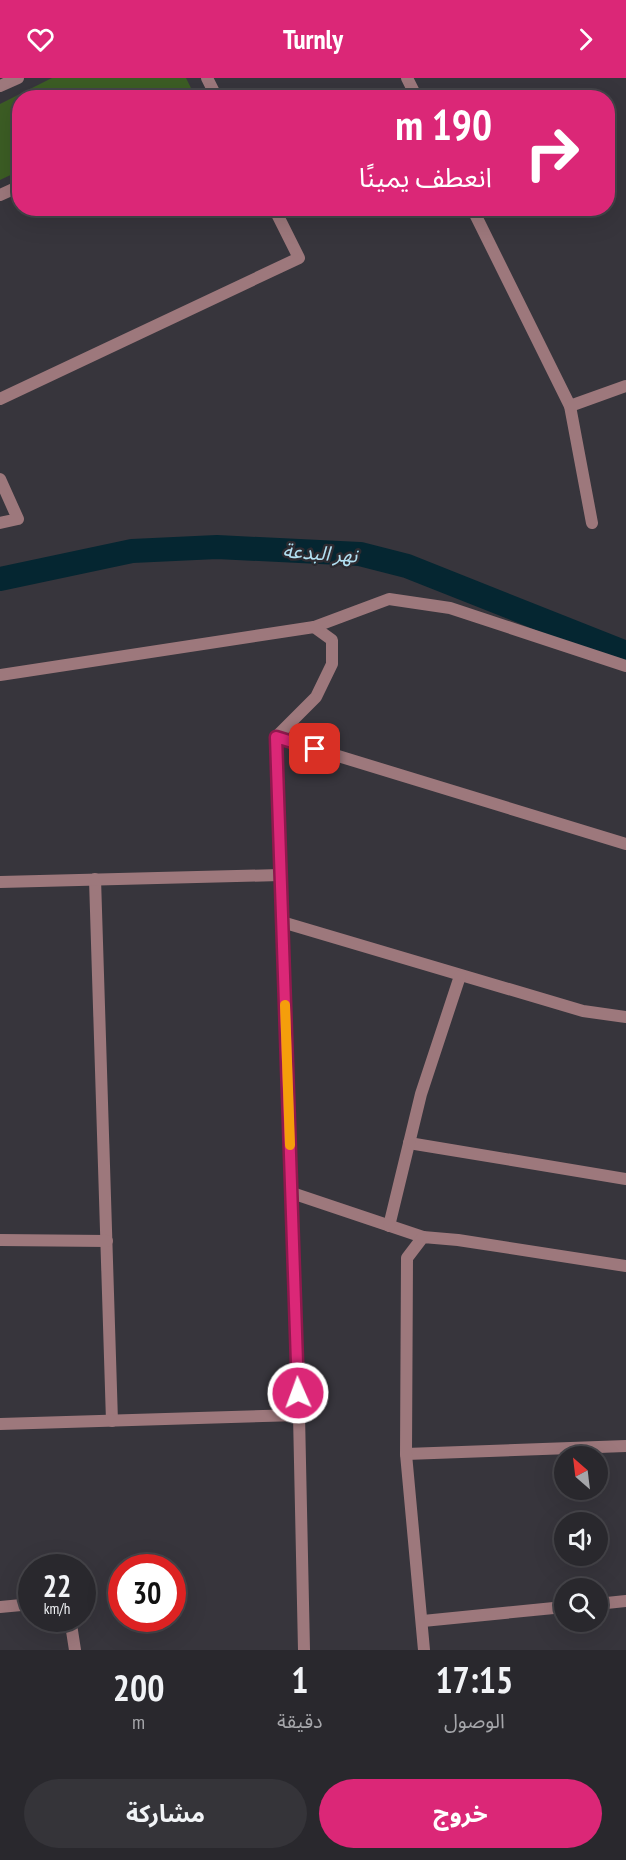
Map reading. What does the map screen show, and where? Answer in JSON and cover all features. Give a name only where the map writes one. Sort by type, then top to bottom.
[{"type":"street","points":[[0,87],[18,78]]},
{"type":"street","points":[[0,399],[299,258],[278,216]]},
{"type":"street","points":[[476,216],[570,406],[592,523]]},
{"type":"street","points":[[570,406],[626,386]]},
{"type":"street","points":[[0,479],[18,519],[0,523]]},
{"type":"street","points":[[0,675],[314,627],[389,599],[450,608],[626,666]]},
{"type":"street","points":[[304,1650],[299,1415],[276,737],[316,697],[332,664],[332,640],[314,627]]},
{"type":"street","points":[[276,737],[626,844]]},
{"type":"street","points":[[0,882],[280,875]]},
{"type":"street","points":[[95,879],[112,1421]]},
{"type":"street","points":[[282,922],[583,1011],[626,1017]]},
{"type":"street","points":[[389,1226],[421,1094],[460,976]]},
{"type":"street","points":[[410,1143],[626,1179]]},
{"type":"street","points":[[291,1193],[423,1237],[458,1240],[626,1266]]},
{"type":"street","points":[[423,1237],[407,1258],[406,1454],[424,1650]]},
{"type":"street","points":[[0,1240],[107,1241]]},
{"type":"street","points":[[0,1424],[299,1415]]},
{"type":"street","points":[[406,1454],[626,1446]]},
{"type":"street","points":[[608,1603],[626,1601]]},
{"type":"street","points":[[0,1606],[18,1605]]},
{"type":"street","points":[[423,1621],[554,1608]]},
{"type":"street","points":[[72,1632],[75,1650]]},
{"type":"green space","points":[[52,78],[186,78],[191,88],[186,90],[28,90]]},
{"type":"green space","points":[[12,98],[12,174],[0,180],[0,104]]},
{"type":"waterway","name":"نهر البدعة","points":[[0,579],[132,551],[217,547],[360,554],[407,566],[626,653]]},
{"type":"slow traffic","points":[[285,1005],[290,1145]]},
{"type":"route","points":[[298,1393],[276,737],[315,749]]}]
